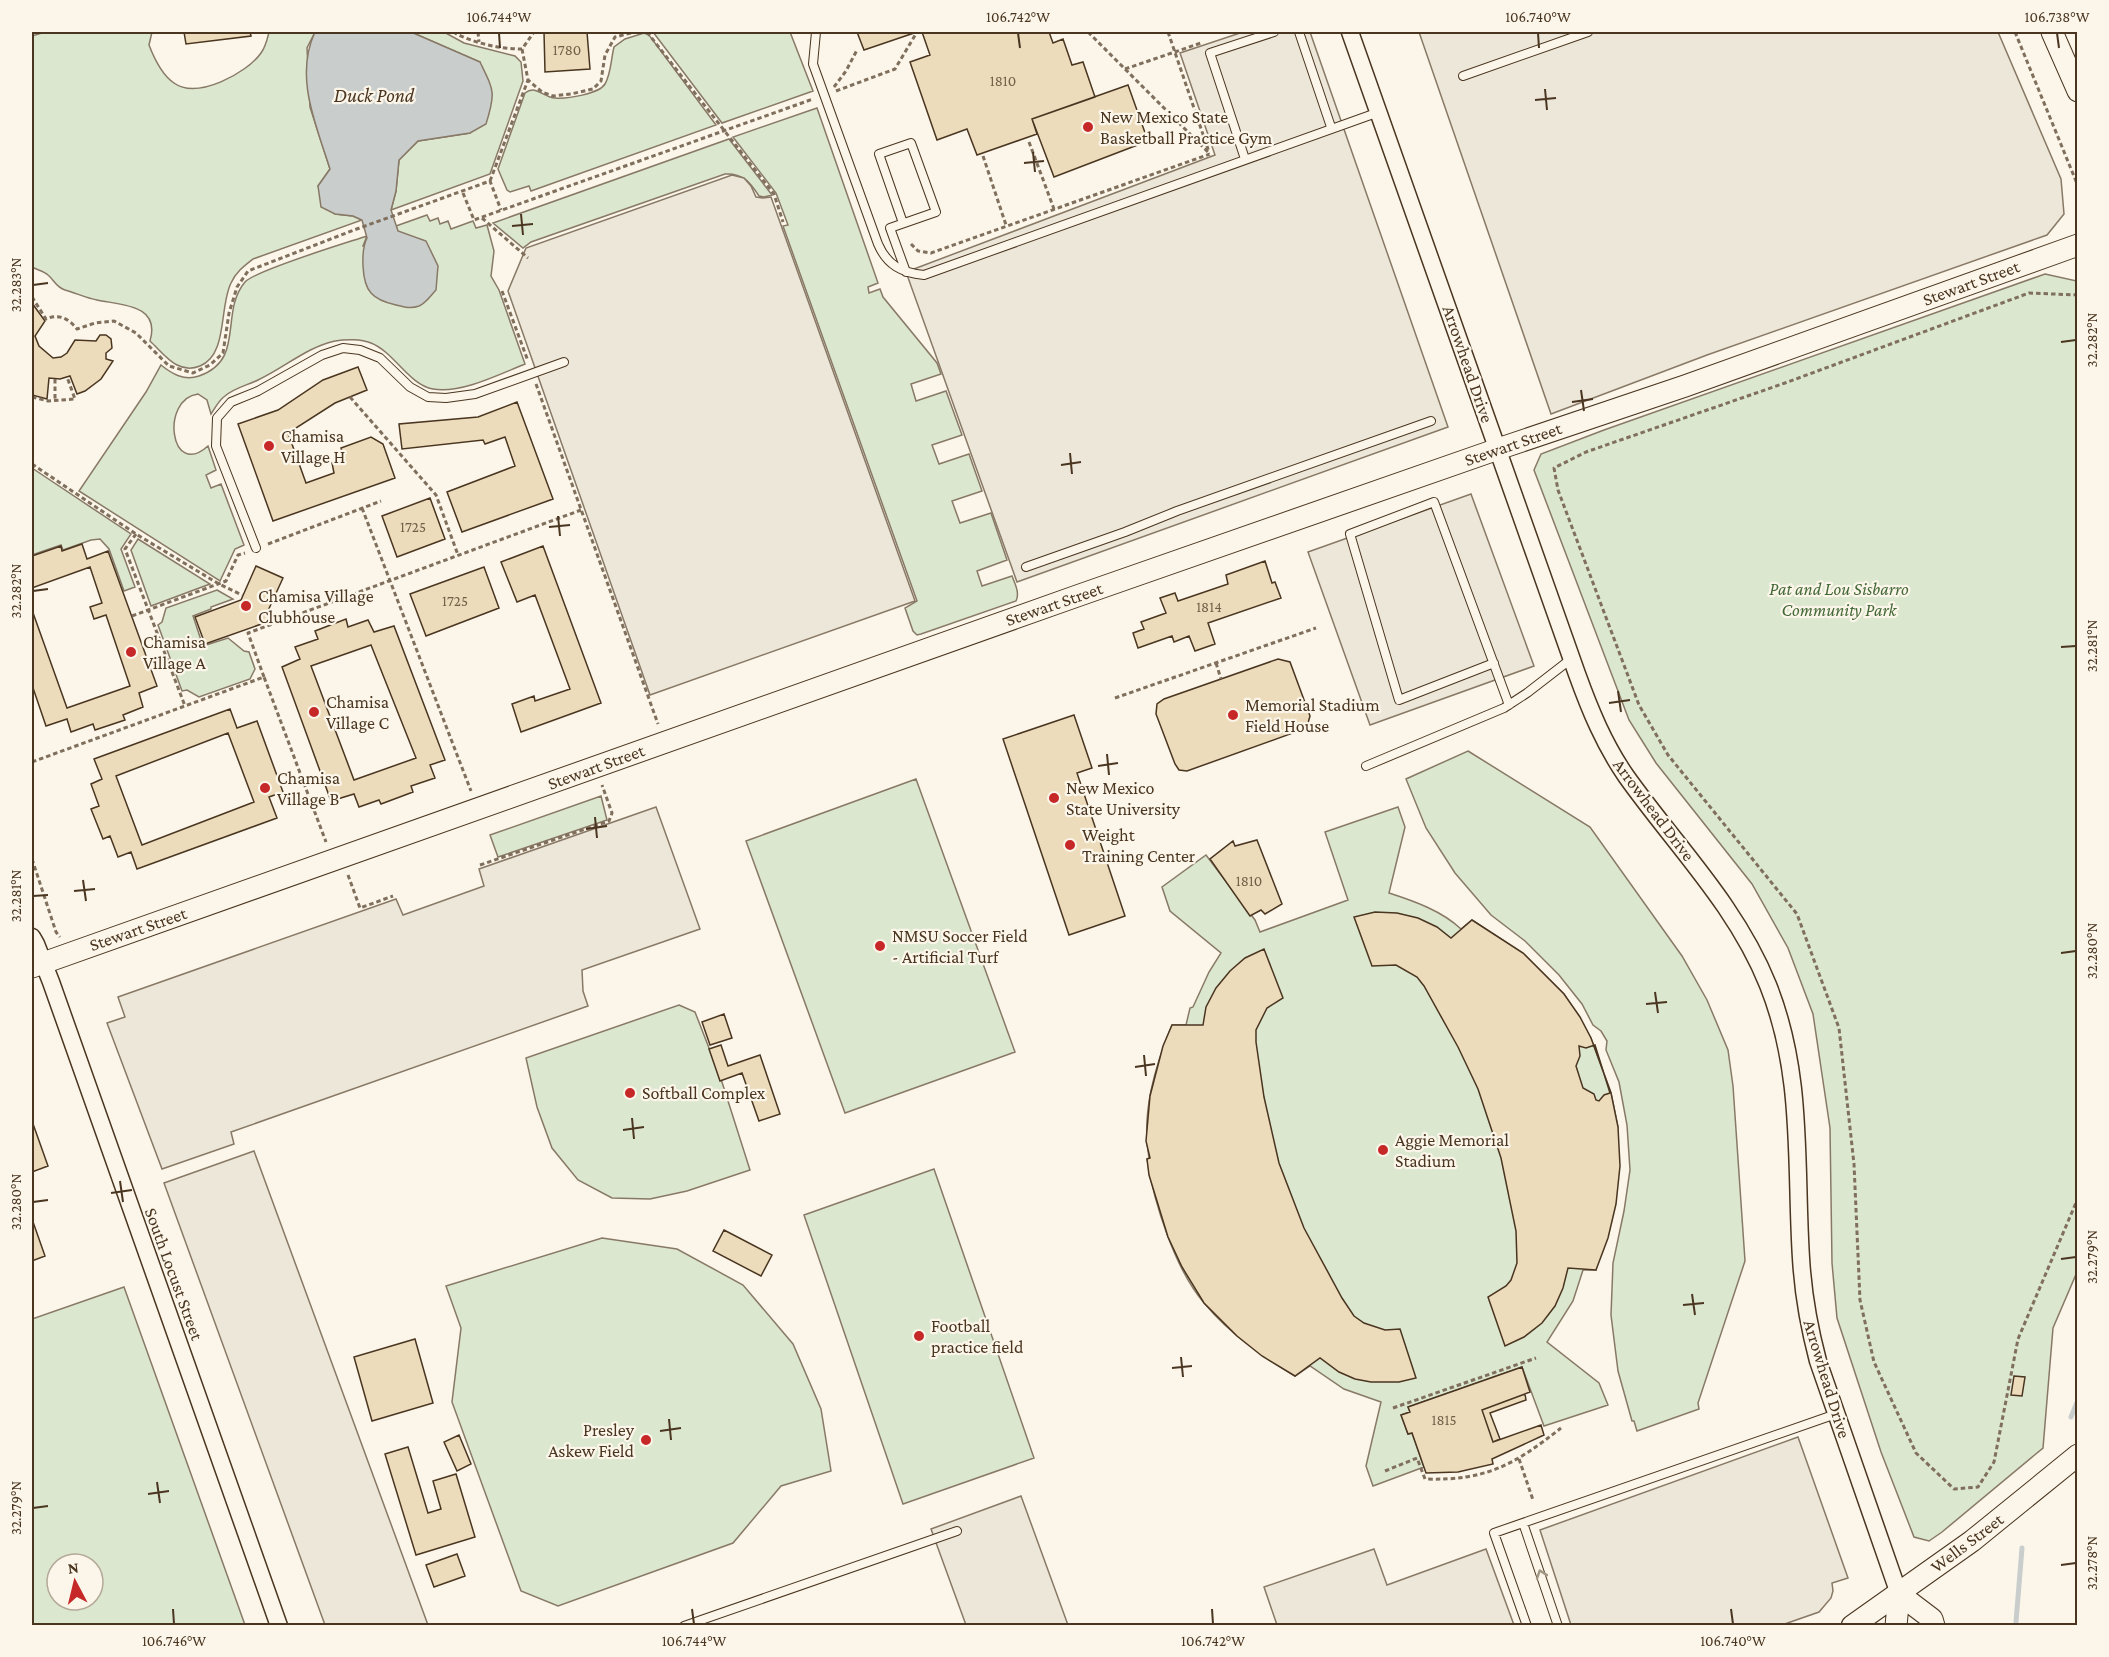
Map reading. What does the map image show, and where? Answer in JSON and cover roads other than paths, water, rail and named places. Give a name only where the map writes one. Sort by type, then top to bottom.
[{"type":"street","name":"Arrowhead Drive","points":[[1350,32],[1587,701],[1611,753],[1626,776],[1716,892],[1741,929],[1757,958],[1779,1016],[1792,1070],[1795,1099],[1801,1255],[1806,1309],[1818,1361],[1899,1594],[1896,1626]]},
{"type":"street","points":[[2052,32],[2078,92]]},
{"type":"street","name":"Stewart Street","points":[[38,965],[334,849],[1685,386],[2078,245]]},
{"type":"street","name":"South Locust Street","points":[[32,937],[38,965],[279,1626]]},
{"type":"street","name":"Wells Street","points":[[1852,1626],[1972,1541],[2078,1455]]},
{"type":"street","points":[[1899,1594],[1932,1619],[1934,1626]]},
{"type":"lane","points":[[816,32],[813,64],[882,254],[897,269],[906,272],[924,274],[1379,111]]},
{"type":"lane","points":[[1245,159],[1210,53],[1274,32]]},
{"type":"lane","points":[[1299,32],[1330,128]]},
{"type":"lane","points":[[1464,76],[1588,32]]},
{"type":"lane","points":[[903,223],[879,154],[911,143],[936,212],[890,228],[906,272]]},
{"type":"lane","points":[[256,548],[216,446],[217,418],[231,402],[258,391],[322,355],[343,348],[360,350],[380,358],[410,387],[428,397],[446,398],[475,394],[564,362]]},
{"type":"lane","points":[[1026,567],[1431,421]]},
{"type":"lane","points":[[1494,663],[1399,700],[1350,534],[1434,502],[1494,663],[1509,705]]},
{"type":"lane","points":[[1366,766],[1509,705],[1571,659]]},
{"type":"lane","points":[[1527,1626],[1494,1533],[1836,1414]]},
{"type":"lane","points":[[1523,1523],[1558,1626]]},
{"type":"lane","points":[[684,1626],[957,1531]]},
{"type":"water","name":"Duck Pond","points":[[315,32],[411,32],[480,62],[491,86],[492,98],[486,124],[470,133],[418,141],[399,160],[396,191],[391,210],[398,231],[426,241],[438,266],[436,290],[419,306],[407,307],[389,303],[371,293],[364,274],[363,258],[367,238],[362,220],[353,216],[335,214],[321,207],[318,186],[330,169],[309,101],[307,83],[309,49]]},
{"type":"waterway","points":[[2071,1417],[2078,1400]]},
{"type":"waterway","points":[[2016,1622],[2022,1548]]},
{"type":"place","name":"New Mexico State Basketball Practice Gym","points":[[1088,127]]},
{"type":"place","name":"Chamisa Village H","points":[[269,446]]},
{"type":"place","name":"Chamisa Village Clubhouse","points":[[246,606]]},
{"type":"place","name":"Chamisa Village A","points":[[131,652]]},
{"type":"place","name":"Chamisa Village C","points":[[314,712]]},
{"type":"place","name":"Memorial Stadium Field House","points":[[1233,715]]},
{"type":"place","name":"Chamisa Village B","points":[[265,788]]},
{"type":"place","name":"New Mexico State University","points":[[1054,798]]},
{"type":"place","name":"Weight Training Center","points":[[1070,845]]},
{"type":"place","name":"NMSU Soccer Field - Artificial Turf","points":[[880,946]]},
{"type":"place","name":"Softball Complex","points":[[630,1093]]},
{"type":"place","name":"Aggie Memorial Stadium","points":[[1383,1150]]},
{"type":"place","name":"Football practice field","points":[[919,1336]]},
{"type":"place","name":"Presley Askew Field","points":[[646,1440]]},
{"type":"park label","name":"Pat and Lou Sisbarro Community Park","points":[[1839,599]]}]
